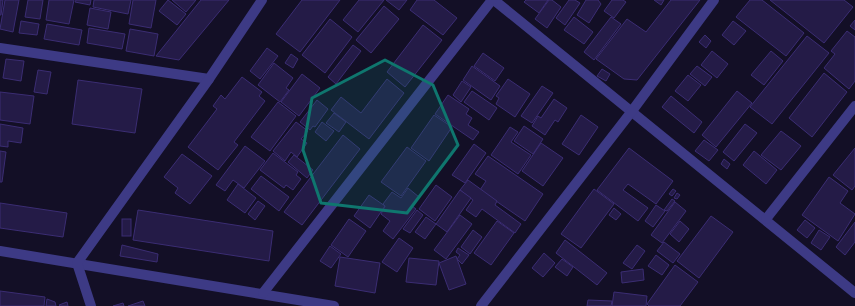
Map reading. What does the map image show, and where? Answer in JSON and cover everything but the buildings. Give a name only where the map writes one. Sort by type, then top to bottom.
[{"type":"street","points":[[77,264],[209,79],[262,0]]},
{"type":"street","points":[[263,293],[493,0],[766,219],[855,293]]},
{"type":"street","points":[[481,306],[632,111],[714,0]]},
{"type":"street","points":[[0,48],[209,79]]},
{"type":"street","points":[[766,219],[855,106]]},
{"type":"street","points":[[0,251],[263,293],[278,302],[334,306]]},
{"type":"street","points":[[77,264],[91,306]]},
{"type":"highlighted area","points":[[385,60],[433,85],[458,145],[407,213],[321,203],[303,150],[312,98]]}]
